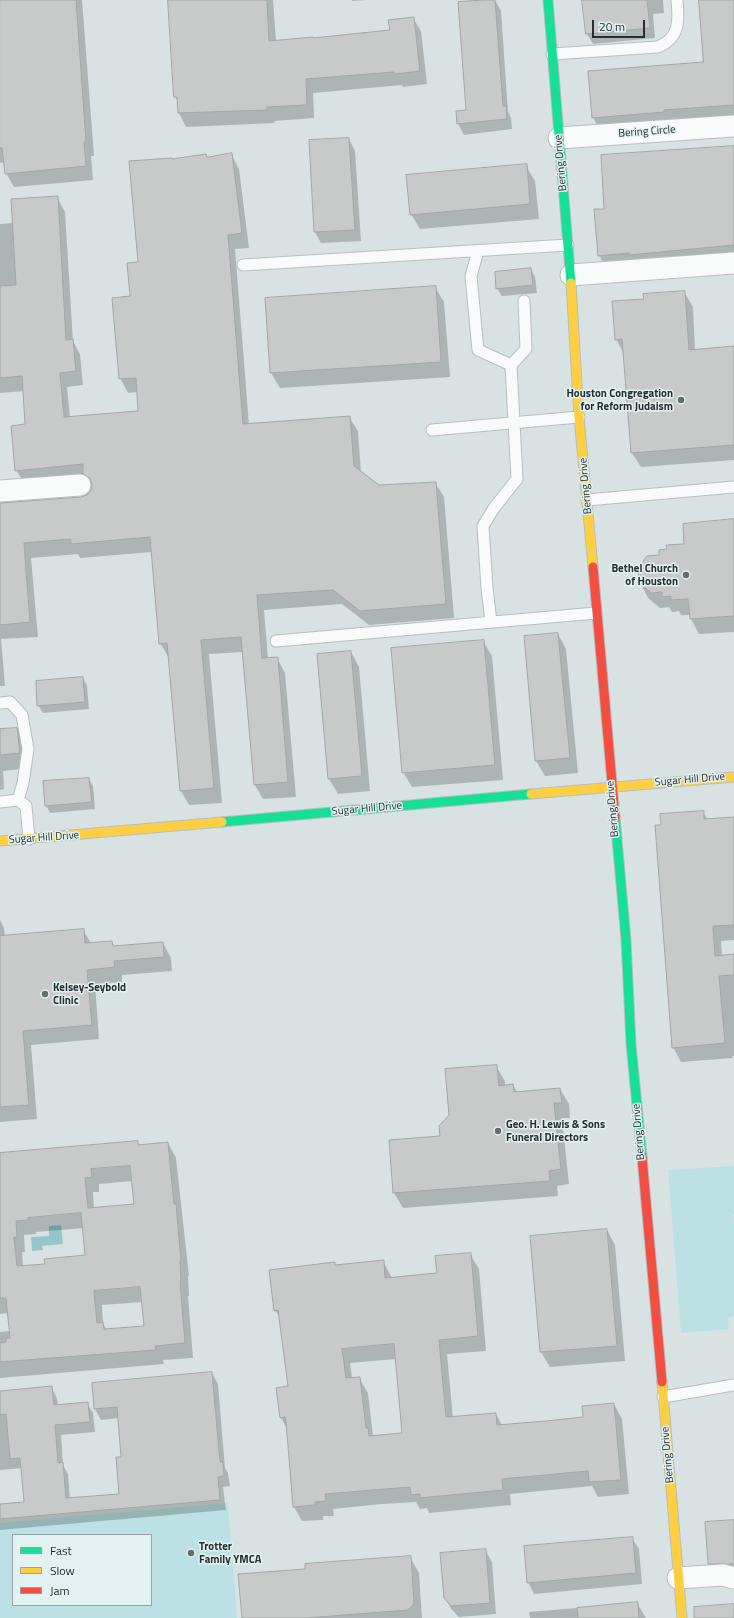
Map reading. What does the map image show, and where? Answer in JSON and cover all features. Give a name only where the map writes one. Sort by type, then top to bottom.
[{"type":"street","name":"Bering Drive","points":[[548,0],[571,275],[579,417],[611,787],[626,940],[631,1044],[682,1618]]},
{"type":"street","name":"Bering Circle","points":[[559,138],[734,126]]},
{"type":"street","points":[[571,275],[734,262]]},
{"type":"street","points":[[0,491],[80,485]]},
{"type":"street","name":"Sugar Hill Drive","points":[[0,841],[734,777]]},
{"type":"street","points":[[678,1578],[723,1575],[734,1578]]},
{"type":"lane","points":[[552,54],[658,47],[663,45],[673,36],[678,25],[677,0]]},
{"type":"lane","points":[[243,265],[568,245]]},
{"type":"lane","points":[[478,251],[471,276],[478,350],[511,365]]},
{"type":"lane","points":[[491,622],[483,526],[494,508],[517,479],[511,365],[526,349],[524,301]]},
{"type":"lane","points":[[432,430],[579,417]]},
{"type":"lane","points":[[587,500],[734,487]]},
{"type":"lane","points":[[276,641],[596,613]]},
{"type":"lane","points":[[0,703],[10,702],[22,714],[28,749],[23,782],[18,800]]},
{"type":"lane","points":[[0,802],[18,800],[26,806],[29,839]]},
{"type":"lane","points":[[663,1397],[734,1385]]},
{"type":"shaded area","points":[[734,1166],[734,1316],[728,1317],[729,1329],[681,1333],[668,1170]]},
{"type":"shaded area","points":[[61,1225],[63,1244],[42,1246],[43,1250],[32,1251],[31,1237],[49,1236],[49,1226]]},
{"type":"shaded area","name":"Trotter Family YMCA","points":[[228,1503],[237,1618],[0,1618],[0,1523]]},
{"type":"building","points":[[0,0],[76,0],[86,142],[84,142],[86,166],[5,174],[2,148],[0,148]]},
{"type":"building","points":[[168,0],[267,0],[269,41],[390,30],[388,20],[414,17],[420,71],[395,74],[394,72],[306,79],[307,105],[267,107],[267,110],[178,113],[177,97],[174,97]]},
{"type":"building","points":[[495,0],[503,106],[506,106],[507,119],[457,124],[456,111],[466,110],[458,2]]},
{"type":"building","points":[[582,0],[647,0],[650,28],[586,34]]},
{"type":"building","points":[[699,0],[734,0],[734,105],[664,110],[664,112],[592,118],[588,71],[703,62]]},
{"type":"building","points":[[349,138],[355,230],[314,232],[309,140]]},
{"type":"building","points":[[734,146],[734,245],[629,255],[629,253],[598,256],[594,209],[604,209],[601,155]]},
{"type":"building","points":[[232,153],[242,233],[228,235],[243,424],[350,416],[354,466],[379,485],[436,482],[446,604],[360,611],[333,590],[257,595],[262,658],[278,657],[288,782],[254,785],[241,637],[201,640],[214,788],[180,791],[167,643],[159,644],[150,537],[71,544],[71,539],[24,543],[30,622],[0,625],[0,503],[81,497],[87,495],[91,491],[92,484],[90,478],[83,474],[83,464],[15,471],[11,426],[25,424],[22,376],[0,378],[0,286],[16,285],[11,199],[58,196],[66,340],[73,339],[76,371],[60,373],[64,417],[138,411],[136,378],[119,379],[112,298],[130,296],[127,263],[138,262],[129,161],[172,159],[206,154],[207,157]]},
{"type":"building","points":[[527,164],[530,204],[410,215],[406,175]]},
{"type":"building","points":[[531,268],[533,285],[496,289],[495,272]]},
{"type":"building","points":[[436,286],[441,362],[270,373],[265,298]]},
{"type":"building","name":"Houston Congregation for Reform Judaism","points":[[685,291],[689,350],[734,346],[734,445],[631,453],[622,339],[615,340],[612,301],[644,299],[643,294]]},
{"type":"building","name":"Bethel Church of Houston","points":[[734,519],[734,616],[690,619],[688,599],[671,600],[671,596],[662,597],[662,592],[651,593],[639,583],[638,568],[647,556],[659,555],[659,550],[667,549],[666,545],[684,544],[683,524]]},
{"type":"building","points":[[558,633],[570,758],[535,761],[524,636]]},
{"type":"building","points":[[484,640],[495,765],[402,773],[391,648]]},
{"type":"building","points":[[351,651],[362,776],[328,779],[317,654]]},
{"type":"building","points":[[83,677],[85,702],[37,706],[36,681]]},
{"type":"building","points":[[17,728],[20,753],[0,755],[0,729]]},
{"type":"building","points":[[89,778],[92,802],[45,806],[43,781]]},
{"type":"building","points":[[704,811],[704,819],[734,817],[734,925],[713,926],[715,956],[734,954],[734,975],[719,976],[725,1043],[672,1048],[655,825],[661,825],[660,814]]},
{"type":"building","name":"Kelsey-Seybold Clinic","points":[[84,929],[85,943],[112,941],[113,946],[163,942],[164,957],[114,961],[115,967],[87,970],[92,1025],[23,1031],[29,1105],[0,1107],[0,936]]},
{"type":"building","name":"Geo. H. Lewis & Sons Funeral Directors","points":[[497,1065],[499,1086],[513,1084],[514,1092],[560,1088],[562,1103],[554,1103],[561,1169],[549,1171],[550,1181],[393,1193],[389,1140],[440,1136],[439,1126],[449,1115],[445,1069]]},
{"type":"building","points":[[138,1141],[138,1145],[168,1142],[174,1204],[176,1204],[181,1261],[180,1281],[185,1343],[155,1346],[156,1350],[0,1362],[0,1343],[6,1342],[6,1338],[10,1338],[6,1298],[0,1298],[0,1153]],"holes":[[[130,1166],[134,1204],[88,1208],[85,1178],[92,1177],[91,1169]],[[81,1213],[85,1255],[44,1259],[45,1264],[17,1266],[14,1237],[17,1237],[16,1221],[28,1220],[28,1218]],[[140,1287],[144,1326],[104,1329],[103,1322],[97,1323],[94,1291]]]},
{"type":"building","points":[[607,1229],[617,1346],[540,1352],[530,1236]]},
{"type":"building","points":[[471,1253],[478,1336],[439,1340],[446,1417],[496,1413],[497,1425],[546,1421],[583,1417],[582,1406],[614,1403],[621,1480],[589,1482],[588,1471],[502,1479],[503,1490],[420,1498],[420,1494],[411,1495],[410,1487],[325,1494],[326,1501],[315,1502],[315,1505],[293,1507],[286,1422],[285,1417],[280,1418],[276,1388],[288,1386],[278,1310],[274,1311],[269,1270],[335,1262],[335,1265],[384,1260],[385,1278],[437,1273],[435,1256]],"holes":[[[394,1344],[402,1433],[369,1436],[368,1428],[366,1428],[360,1377],[346,1378],[342,1349]]]},
{"type":"building","points":[[212,1372],[220,1462],[223,1462],[224,1476],[218,1477],[220,1500],[0,1519],[0,1504],[24,1502],[20,1458],[10,1459],[6,1414],[0,1415],[0,1391],[52,1386],[54,1405],[88,1402],[90,1422],[55,1425],[58,1463],[63,1462],[66,1498],[119,1494],[116,1457],[121,1457],[117,1407],[94,1409],[92,1383]]},
{"type":"building","points":[[734,1520],[734,1564],[708,1564],[705,1522]]},
{"type":"building","points":[[633,1537],[636,1573],[527,1583],[524,1546]]},
{"type":"building","points":[[486,1549],[490,1603],[451,1606],[444,1598],[440,1553]]},
{"type":"building","points":[[411,1556],[414,1602],[408,1610],[306,1618],[242,1618],[238,1574],[305,1569],[305,1564]]},
{"type":"building","points":[[638,1602],[639,1618],[578,1618],[577,1608]]},
{"type":"building","points":[[734,1604],[734,1618],[694,1618],[694,1607]]},
{"type":"traffic: fast","points":[[548,0],[571,283]]},
{"type":"traffic: fast","points":[[222,822],[531,794]]},
{"type":"traffic: fast","points":[[615,817],[626,940],[631,1044],[642,1157]]},
{"type":"traffic: slow","points":[[571,283],[579,417],[593,567]]},
{"type":"traffic: slow","points":[[531,794],[734,777]]},
{"type":"traffic: slow","points":[[0,841],[222,822]]},
{"type":"traffic: slow","points":[[662,1382],[682,1618]]},
{"type":"traffic: jam","points":[[593,567],[615,817]]},
{"type":"traffic: jam","points":[[642,1157],[662,1382]]},
{"type":"place","name":"Houston Congregation for Reform Judaism","points":[[681,400]]},
{"type":"place","name":"Bethel Church of Houston","points":[[686,575]]},
{"type":"place","name":"Kelsey-Seybold Clinic","points":[[45,994]]},
{"type":"place","name":"Geo. H. Lewis & Sons Funeral Directors","points":[[498,1131]]},
{"type":"place","name":"Trotter Family YMCA","points":[[191,1553]]}]
